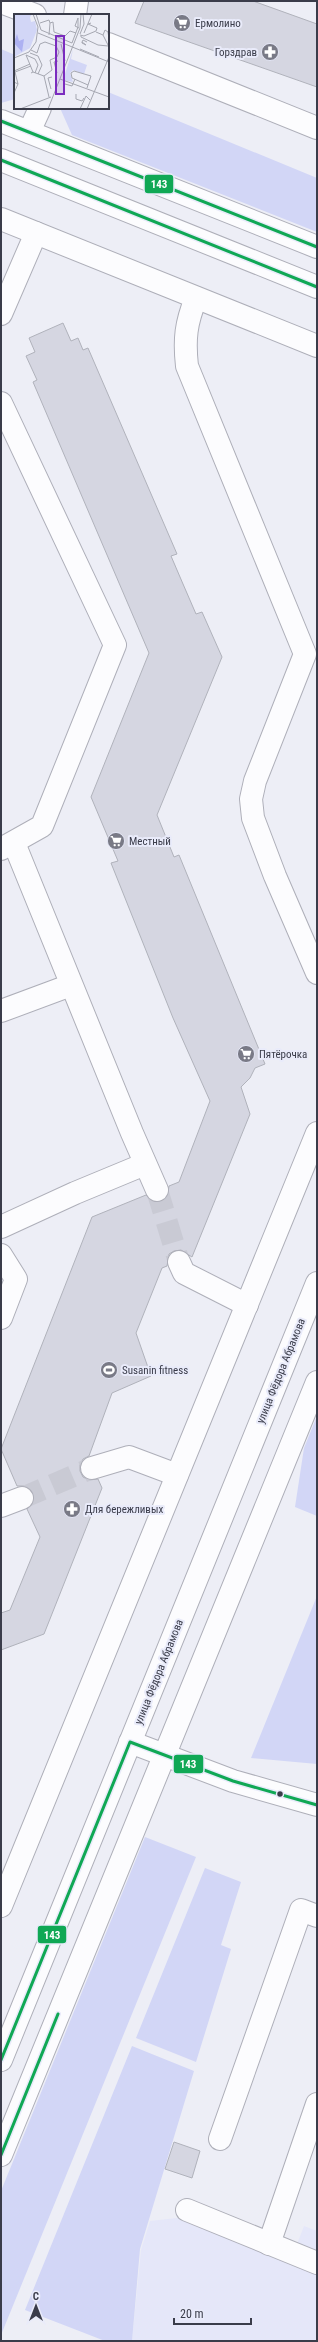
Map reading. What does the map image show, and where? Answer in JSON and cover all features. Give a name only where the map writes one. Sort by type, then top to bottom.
[{"type":"street","points":[[75,14],[77,1]]},
{"type":"street","points":[[1,2],[31,14]]},
{"type":"street","points":[[109,44],[317,128]]},
{"type":"street","points":[[29,132],[40,109]]},
{"type":"street","points":[[1,121],[317,247]]},
{"type":"street","points":[[1,160],[317,287]]},
{"type":"street","points":[[1,219],[317,346]]},
{"type":"street","points":[[1,314],[36,233]]},
{"type":"street","points":[[196,298],[188,318],[184,342],[187,366],[305,654],[255,780],[251,799],[253,818],[258,833],[317,973]]},
{"type":"street","points":[[1,403],[115,644],[42,826],[7,846],[71,985],[157,1190]]},
{"type":"street","points":[[1,1011],[71,985]]},
{"type":"street","points":[[1,1906],[317,1133]]},
{"type":"street","points":[[1,1227],[75,1193],[146,1164]]},
{"type":"street","points":[[1,1254],[16,1279],[1,1318]]},
{"type":"street","points":[[179,1262],[184,1273],[247,1305]]},
{"type":"street","name":"улица Фёдора Абрамова","points":[[1,2060],[317,1283]]},
{"type":"street","points":[[1,2155],[317,1382]]},
{"type":"street","points":[[92,1468],[129,1457],[177,1475]]},
{"type":"street","points":[[1,1506],[22,1498]]},
{"type":"street","points":[[130,1742],[163,1756],[280,1796],[317,1806]]},
{"type":"street","points":[[220,2139],[301,1910],[317,1916]]},
{"type":"street","points":[[269,2244],[317,2104]]},
{"type":"street","points":[[187,2210],[317,2263]]},
{"type":"shaded area","points":[[1,49],[14,55],[14,99],[1,103]]},
{"type":"shaded area","points":[[109,92],[317,178],[317,232],[72,135],[60,109],[109,109]]},
{"type":"shaded area","points":[[317,1416],[317,1516],[295,1507],[304,1448]]},
{"type":"shaded area","points":[[317,1596],[317,1764],[251,1758]]},
{"type":"shaded area","points":[[145,1837],[196,1857],[1,2335],[1,2191]]},
{"type":"shaded area","points":[[205,1868],[241,1882],[221,1945],[231,1949],[196,2062],[136,2038]]},
{"type":"shaded area","points":[[132,2046],[194,2071],[140,2249],[132,2341],[105,2341],[25,2310]]},
{"type":"shaded area","points":[[177,2218],[290,2262],[304,2226],[317,2231],[317,2341],[132,2341],[141,2250],[150,2221]]},
{"type":"building","points":[[144,1],[253,1],[317,24],[317,87],[135,23]]},
{"type":"building","points":[[63,323],[71,341],[78,338],[83,350],[88,348],[177,554],[171,556],[196,614],[202,612],[222,657],[157,815],[174,857],[179,855],[265,1064],[255,1068],[250,1078],[241,1087],[250,1114],[192,1257],[181,1250],[174,1251],[169,1254],[167,1266],[162,1268],[136,1333],[151,1376],[112,1393],[89,1456],[83,1459],[80,1465],[80,1471],[83,1477],[89,1480],[98,1479],[102,1488],[44,1634],[1,1650],[1,1613],[10,1610],[40,1537],[27,1509],[34,1500],[34,1493],[24,1486],[17,1486],[1,1449],[92,1217],[146,1195],[155,1202],[162,1202],[167,1198],[169,1186],[179,1182],[210,1101],[173,1018],[111,863],[118,861],[91,797],[149,653],[33,382],[37,380],[26,356],[35,352],[29,338]]},
{"type":"building","points":[[174,2142],[200,2151],[192,2178],[165,2169]]},
{"type":"tunnel","points":[[157,1190],[179,1262]]},
{"type":"tunnel","points":[[22,1498],[92,1468]]},
{"type":"transit line","name":"143","points":[[1,121],[317,247]]},
{"type":"transit line","name":"143","points":[[1,160],[317,287]]},
{"type":"transit line","name":"143","points":[[1,2060],[130,1742],[233,1781],[317,1805]]},
{"type":"transit line","name":"143","points":[[1,2155],[58,2014]]},
{"type":"place","name":"Ермолино","points":[[182,23]]},
{"type":"place","name":"Горздрав","points":[[270,52]]},
{"type":"place","name":"Местный","points":[[116,841]]},
{"type":"place","name":"Пятёрочка","points":[[246,1054]]},
{"type":"place","name":"Susanin fitness","points":[[109,1370]]},
{"type":"place","name":"Для бережливых","points":[[72,1509]]}]
